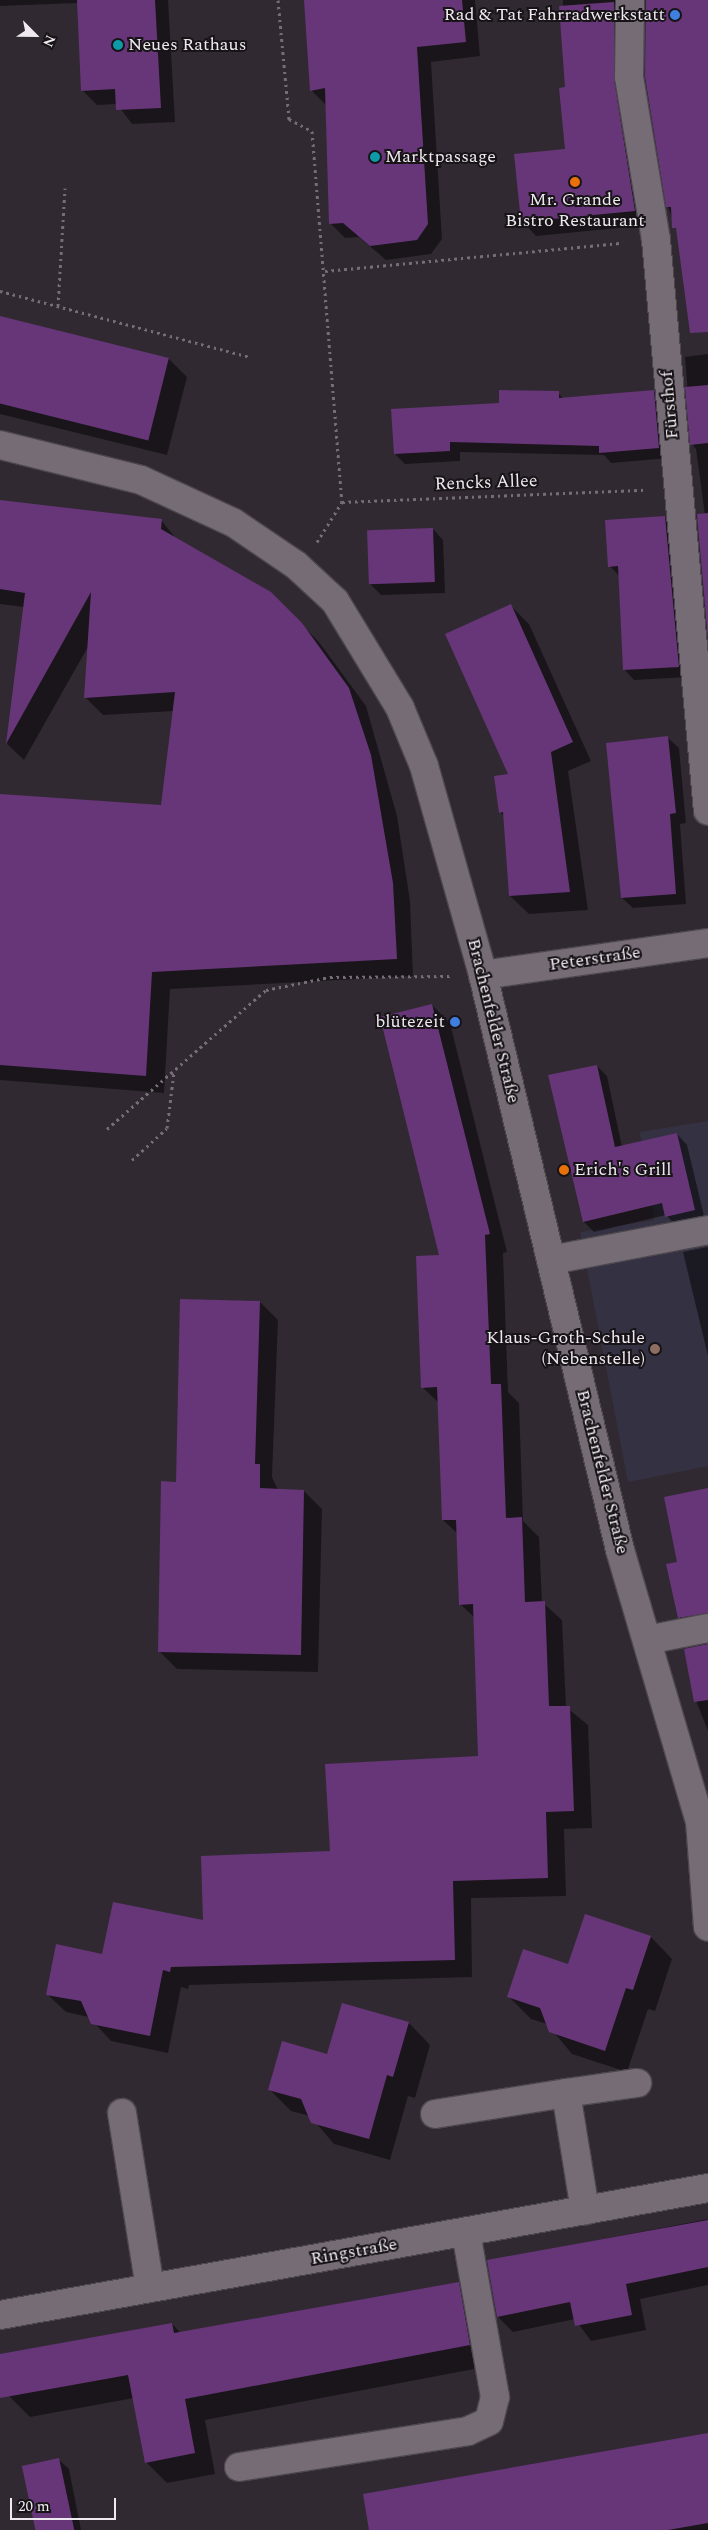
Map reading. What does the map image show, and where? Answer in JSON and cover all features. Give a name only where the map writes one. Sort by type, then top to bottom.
[{"type":"street","name":"Fürsthof","points":[[630,0],[628,77],[656,240],[708,811]]},
{"type":"street","name":"Brachenfelder Straße","points":[[0,445],[141,480],[234,523],[296,564],[335,601],[400,708],[424,766],[483,976],[620,1550],[704,1828],[708,1926]]},
{"type":"street","name":"Peterstraße","points":[[483,976],[708,943]]},
{"type":"street","points":[[551,1260],[708,1230]]},
{"type":"street","points":[[647,1640],[708,1628]]},
{"type":"street","points":[[435,2114],[637,2083]]},
{"type":"street","points":[[566,2093],[585,2210]]},
{"type":"street","points":[[122,2113],[150,2288]]},
{"type":"street","name":"Ringstraße","points":[[0,2315],[708,2188]]},
{"type":"street","points":[[239,2467],[468,2431],[490,2421],[495,2397],[466,2232]]},
{"type":"path","points":[[278,0],[289,119],[312,131],[325,272],[342,502],[296,564]]},
{"type":"path","points":[[58,306],[65,188]]},
{"type":"path","points":[[325,272],[656,240]]},
{"type":"path","points":[[0,291],[248,357]]},
{"type":"path","name":"Rencks Allee","points":[[342,502],[678,488]]},
{"type":"path","points":[[107,1129],[266,990],[330,977],[483,976]]},
{"type":"path","points":[[132,1160],[167,1128],[174,1071]]},
{"type":"shaded area","name":"Klaus-Groth-Schule (Nebenstelle)","points":[[708,1121],[708,1466],[628,1482],[580,1232],[654,1220],[640,1132]]},
{"type":"building","name":"Neues Rathaus","points":[[77,0],[155,0],[161,108],[116,110],[115,89],[81,91]]},
{"type":"building","name":"Marktpassage","points":[[304,0],[462,0],[466,42],[417,47],[428,224],[417,240],[370,246],[343,223],[329,224],[325,88],[310,91]]},
{"type":"building","points":[[646,0],[708,0],[708,332],[690,333],[676,228],[672,228],[671,207],[666,207],[645,76]]},
{"type":"building","points":[[614,2],[614,79],[635,211],[521,222],[514,154],[565,149],[559,88],[565,87],[559,6]]},
{"type":"building","points":[[0,316],[169,358],[148,441],[0,404]]},
{"type":"building","points":[[708,385],[708,443],[690,445],[685,387]]},
{"type":"building","points":[[499,390],[559,391],[559,398],[654,390],[659,448],[599,453],[599,446],[450,442],[450,451],[394,454],[391,409],[499,403]]},
{"type":"building","points":[[0,500],[162,519],[161,529],[271,592],[302,623],[349,688],[371,755],[393,883],[397,959],[152,972],[146,1076],[0,1065],[0,794],[161,805],[175,692],[84,698],[91,592],[6,744],[25,593],[0,589]]},
{"type":"building","points":[[708,513],[708,639],[697,514]]},
{"type":"building","points":[[665,516],[679,667],[623,670],[618,566],[608,567],[605,520]]},
{"type":"building","points":[[433,528],[435,582],[369,584],[367,530]]},
{"type":"building","points":[[511,604],[573,742],[551,752],[570,892],[509,896],[503,812],[499,813],[494,776],[508,774],[445,634]]},
{"type":"building","points":[[668,736],[676,813],[670,814],[676,894],[621,898],[606,743]]},
{"type":"building","points":[[432,1004],[490,1234],[485,1235],[491,1384],[501,1384],[506,1518],[522,1517],[525,1602],[545,1601],[549,1706],[570,1706],[574,1811],[546,1812],[548,1878],[453,1881],[455,1960],[171,1967],[170,1972],[163,1970],[150,2036],[91,2024],[81,2001],[46,1995],[56,1944],[102,1954],[113,1902],[203,1920],[201,1856],[330,1851],[325,1764],[478,1756],[473,1604],[459,1605],[456,1520],[442,1520],[437,1387],[421,1388],[416,1256],[439,1255],[380,1017]]},
{"type":"building","points":[[597,1065],[615,1147],[677,1133],[695,1210],[665,1217],[662,1203],[583,1222],[548,1075]]},
{"type":"building","points":[[180,1299],[260,1301],[255,1464],[260,1464],[260,1488],[304,1490],[301,1655],[158,1652],[161,1481],[176,1482]]},
{"type":"building","points":[[708,1488],[708,1613],[678,1618],[666,1564],[677,1562],[664,1497]]},
{"type":"building","points":[[708,1644],[708,1700],[694,1702],[684,1649]]},
{"type":"building","points":[[585,1914],[651,1936],[633,1990],[626,1988],[605,2051],[549,2032],[540,2008],[507,1997],[523,1949],[568,1964]]},
{"type":"building","points":[[342,2003],[409,2022],[393,2077],[387,2075],[369,2139],[311,2123],[301,2099],[268,2090],[282,2041],[327,2054]]},
{"type":"building","points":[[708,2220],[708,2267],[626,2284],[632,2315],[575,2326],[570,2302],[497,2317],[487,2260]]},
{"type":"building","points":[[459,2282],[470,2345],[185,2399],[195,2453],[145,2463],[128,2375],[0,2398],[0,2354],[172,2323],[174,2333]]},
{"type":"building","points":[[708,2433],[708,2523],[668,2530],[369,2530],[363,2494]]},
{"type":"building","points":[[59,2458],[74,2530],[35,2530],[22,2466]]},
{"type":"place","name":"Rad & Tat Fahrradwerkstatt","points":[[675,15]]},
{"type":"place","name":"Neues Rathaus","points":[[118,45]]},
{"type":"place","name":"Marktpassage","points":[[375,157]]},
{"type":"place","name":"Mr. Grande Bistro Restaurant","points":[[575,182]]},
{"type":"place","name":"blütezeit","points":[[455,1022]]},
{"type":"place","name":"Erich's Grill","points":[[564,1170]]},
{"type":"place","name":"Klaus-Groth-Schule (Nebenstelle)","points":[[655,1349]]}]
